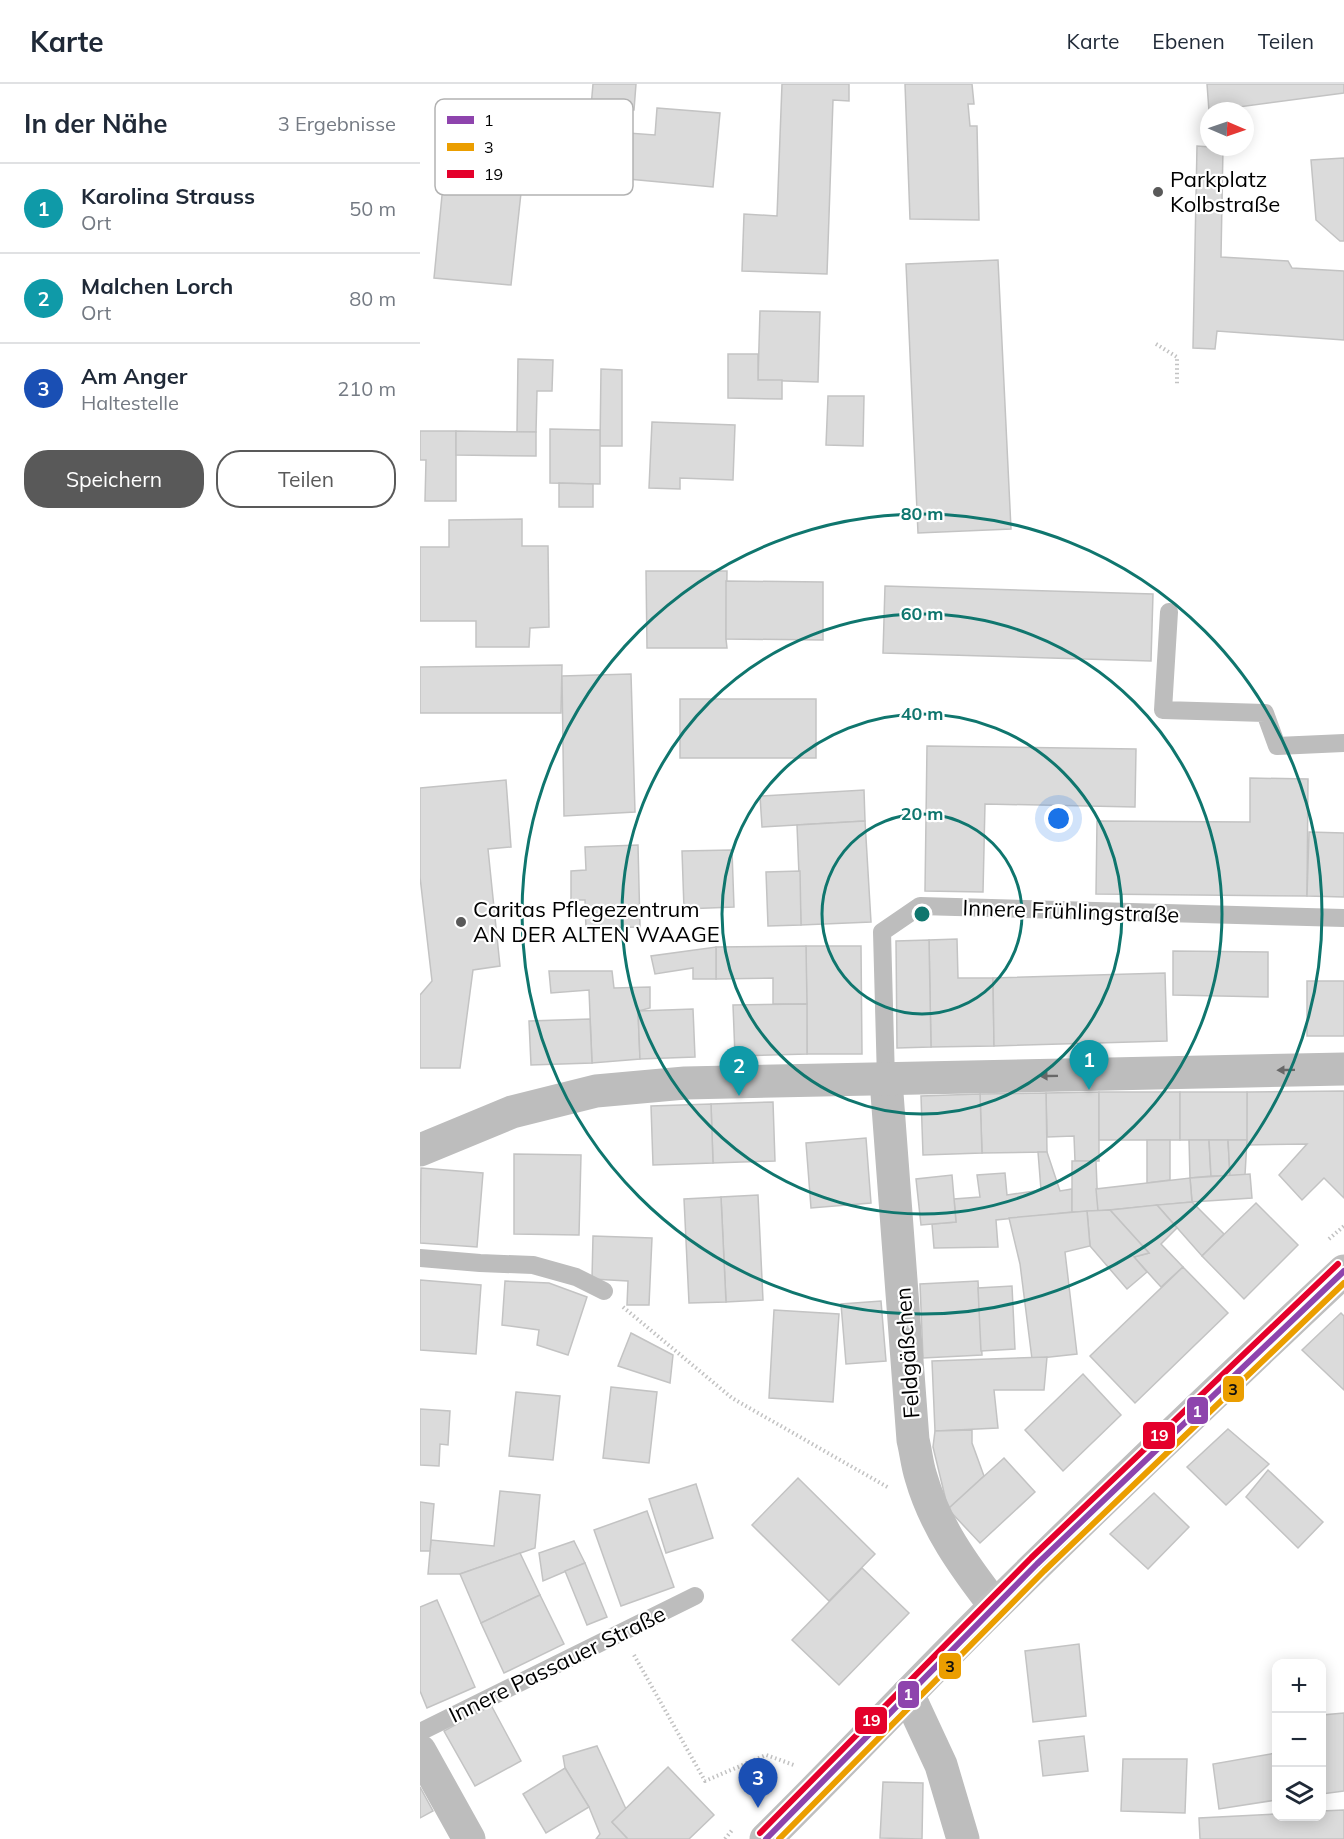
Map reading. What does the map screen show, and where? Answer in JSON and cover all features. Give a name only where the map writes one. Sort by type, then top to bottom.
[{"type":"main road","points":[[766,1839],[995,1606],[1344,1271]]},
{"type":"street","points":[[420,1150],[512,1112],[596,1092],[685,1083],[1344,1069]]},
{"type":"street","name":"Feldgäßchen","points":[[886,1080],[913,1440],[920,1476],[944,1534],[970,1574],[995,1606]]},
{"type":"street","points":[[908,1694],[941,1765],[963,1839]]},
{"type":"street","points":[[420,1751],[469,1839]]},
{"type":"lane","points":[[1169,612],[1163,710],[1265,713],[1276,746],[1344,743]]},
{"type":"lane","name":"Innere Frühlingstraße","points":[[886,1080],[882,932],[920,906],[1344,918]]},
{"type":"lane","points":[[420,1258],[533,1265],[576,1277],[604,1291]]},
{"type":"lane","name":"Innere Passauer Straße","points":[[420,1732],[695,1596]]},
{"type":"path","points":[[1156,344],[1177,357],[1177,384]]},
{"type":"path","points":[[604,1291],[732,1398],[892,1489]]},
{"type":"path","points":[[621,1632],[705,1781],[766,1755]]},
{"type":"building","points":[[593,84],[636,84],[634,110],[633,99],[592,99]]},
{"type":"building","points":[[782,84],[849,84],[849,101],[833,100],[827,274],[742,271],[744,214],[777,216]]},
{"type":"building","points":[[905,84],[972,84],[974,104],[968,104],[970,126],[977,126],[979,220],[910,219]]},
{"type":"building","points":[[1207,84],[1344,84],[1344,93],[1254,105],[1254,102],[1208,102]]},
{"type":"building","points":[[657,108],[720,113],[713,187],[633,179],[633,133],[655,135]]},
{"type":"building","points":[[1197,146],[1200,146],[1200,156],[1223,156],[1221,257],[1288,261],[1292,268],[1344,271],[1344,340],[1217,331],[1215,349],[1193,348]]},
{"type":"building","points":[[1344,158],[1344,241],[1340,241],[1316,220],[1311,160]]},
{"type":"building","points":[[442,195],[521,195],[511,285],[434,278]]},
{"type":"building","points":[[998,260],[1011,529],[918,533],[906,264]]},
{"type":"building","points":[[760,311],[820,312],[818,382],[758,380]]},
{"type":"building","points":[[728,354],[758,354],[758,380],[782,380],[782,399],[728,398]]},
{"type":"building","points":[[518,359],[553,360],[552,391],[537,391],[536,432],[517,432]]},
{"type":"building","points":[[601,369],[622,370],[622,446],[600,446]]},
{"type":"building","points":[[828,396],[864,396],[863,446],[826,445]]},
{"type":"building","points":[[652,422],[735,425],[733,480],[680,478],[680,489],[649,488]]},
{"type":"building","points":[[550,429],[600,430],[600,484],[550,483]]},
{"type":"building","points":[[420,431],[456,431],[456,501],[425,501],[426,460],[420,460]]},
{"type":"building","points":[[456,431],[536,432],[536,456],[456,455]]},
{"type":"building","points":[[559,483],[593,484],[593,507],[559,507]]},
{"type":"building","points":[[522,519],[522,546],[548,546],[549,627],[530,628],[529,647],[476,647],[476,621],[420,621],[420,547],[449,547],[449,520]]},
{"type":"building","points":[[646,571],[727,571],[727,648],[647,648]]},
{"type":"building","points":[[726,581],[823,582],[823,640],[726,639]]},
{"type":"building","points":[[885,586],[1153,594],[1151,661],[883,653]]},
{"type":"building","points":[[562,665],[561,713],[420,713],[420,667]]},
{"type":"building","points":[[631,674],[635,812],[564,816],[562,676]]},
{"type":"building","points":[[680,699],[816,699],[816,758],[680,758]]},
{"type":"building","points":[[927,746],[1136,749],[1135,807],[985,804],[983,892],[925,891]]},
{"type":"building","points":[[1250,778],[1308,779],[1307,896],[1096,894],[1097,821],[1250,822]]},
{"type":"building","name":"Caritas Pflegezentrum AN DER ALTEN WAAGE","points":[[506,780],[511,847],[488,849],[500,966],[473,970],[460,1068],[420,1068],[420,995],[432,981],[420,877],[420,788]]},
{"type":"building","points":[[864,790],[865,821],[762,827],[760,796]]},
{"type":"building","points":[[865,821],[871,922],[801,925],[797,825]]},
{"type":"building","points":[[1309,832],[1344,833],[1344,897],[1307,896]]},
{"type":"building","points":[[638,845],[640,927],[586,928],[585,900],[571,900],[571,871],[586,870],[585,847]]},
{"type":"building","points":[[732,850],[734,907],[684,909],[682,851]]},
{"type":"building","points":[[800,871],[801,925],[768,926],[766,872]]},
{"type":"building","points":[[957,939],[958,978],[993,978],[994,1046],[931,1047],[929,940]]},
{"type":"building","points":[[929,940],[931,1047],[897,1048],[896,941]]},
{"type":"building","points":[[806,946],[861,946],[862,1054],[807,1054]]},
{"type":"building","points":[[806,946],[807,1004],[773,1004],[773,978],[716,979],[716,947]]},
{"type":"building","points":[[716,947],[716,979],[693,979],[693,968],[655,974],[651,956]]},
{"type":"building","points":[[1173,951],[1268,952],[1268,997],[1173,995]]},
{"type":"building","points":[[549,971],[612,971],[614,988],[650,987],[650,1008],[638,1011],[640,1059],[592,1063],[589,990],[551,993]]},
{"type":"building","points":[[1165,973],[1167,1041],[994,1046],[993,978]]},
{"type":"building","points":[[1307,981],[1344,981],[1344,1036],[1307,1036]]},
{"type":"building","points":[[807,1004],[807,1054],[735,1056],[733,1005]]},
{"type":"building","points":[[693,1009],[695,1057],[640,1059],[638,1011]]},
{"type":"building","points":[[590,1019],[592,1063],[531,1065],[529,1021]]},
{"type":"building","points":[[1344,1091],[1344,1198],[1324,1178],[1302,1200],[1279,1175],[1307,1144],[1246,1145],[1247,1092]]},
{"type":"building","points":[[1099,1092],[1099,1161],[1075,1161],[1074,1136],[1047,1137],[1046,1093]]},
{"type":"building","points":[[1099,1092],[1180,1092],[1180,1140],[1099,1140]]},
{"type":"building","points":[[1180,1092],[1247,1092],[1247,1140],[1180,1140]]},
{"type":"building","points":[[1046,1093],[1047,1152],[982,1153],[980,1094]]},
{"type":"building","points":[[980,1094],[982,1153],[923,1155],[921,1096]]},
{"type":"building","points":[[773,1102],[775,1161],[713,1163],[711,1104]]},
{"type":"building","points":[[711,1104],[713,1163],[653,1165],[651,1106]]},
{"type":"building","points":[[866,1138],[871,1203],[811,1208],[806,1143]]},
{"type":"building","points":[[1147,1140],[1170,1140],[1170,1180],[1147,1183]]},
{"type":"building","points":[[1189,1140],[1209,1140],[1211,1176],[1190,1178]]},
{"type":"building","points":[[1209,1140],[1228,1140],[1230,1176],[1211,1176]]},
{"type":"building","points":[[1228,1140],[1247,1140],[1245,1175],[1230,1176]]},
{"type":"building","points":[[1038,1152],[1047,1152],[1060,1191],[1072,1189],[1072,1212],[996,1220],[998,1247],[934,1248],[932,1224],[956,1222],[954,1199],[980,1197],[977,1175],[1005,1173],[1007,1195],[1041,1190]]},
{"type":"building","points":[[514,1154],[581,1155],[579,1235],[514,1234]]},
{"type":"building","points":[[1072,1161],[1096,1161],[1098,1211],[1072,1212]]},
{"type":"building","points":[[421,1168],[483,1173],[477,1247],[420,1243]]},
{"type":"building","points":[[1250,1174],[1252,1198],[1192,1202],[1190,1178]]},
{"type":"building","points":[[952,1175],[956,1222],[921,1225],[916,1179]]},
{"type":"building","points":[[1190,1178],[1192,1202],[1098,1211],[1096,1189]]},
{"type":"building","points":[[758,1195],[763,1300],[726,1302],[721,1197]]},
{"type":"building","points":[[721,1197],[726,1302],[689,1303],[684,1199]]},
{"type":"building","points":[[1192,1202],[1224,1234],[1202,1256],[1157,1205]]},
{"type":"building","points":[[1256,1203],[1298,1245],[1244,1299],[1202,1256]]},
{"type":"building","points":[[1157,1205],[1177,1228],[1161,1244],[1183,1267],[1161,1287],[1134,1257],[1149,1253],[1110,1210]]},
{"type":"building","points":[[1110,1210],[1149,1253],[1134,1257],[1147,1272],[1127,1289],[1090,1246],[1087,1211]]},
{"type":"building","points":[[1087,1211],[1090,1246],[1065,1252],[1077,1354],[1032,1359],[1020,1264],[1009,1218]]},
{"type":"building","points":[[593,1236],[652,1238],[649,1305],[627,1305],[628,1281],[592,1279]]},
{"type":"building","points":[[1183,1267],[1228,1313],[1135,1403],[1090,1356]]},
{"type":"building","points":[[420,1280],[481,1285],[476,1354],[420,1350]]},
{"type":"building","points":[[505,1281],[549,1283],[587,1297],[568,1355],[537,1345],[539,1330],[502,1325]]},
{"type":"building","points":[[978,1281],[982,1355],[923,1358],[920,1284]]},
{"type":"building","points":[[1012,1286],[1015,1349],[981,1351],[978,1288]]},
{"type":"building","points":[[881,1301],[886,1361],[846,1364],[841,1304]]},
{"type":"building","points":[[774,1310],[839,1314],[833,1402],[769,1398]]},
{"type":"building","points":[[1341,1313],[1344,1316],[1344,1390],[1302,1350]]},
{"type":"building","points":[[631,1333],[673,1355],[670,1383],[618,1366]]},
{"type":"building","points":[[1047,1357],[1044,1390],[994,1390],[998,1428],[935,1431],[932,1361]]},
{"type":"building","points":[[1083,1374],[1121,1415],[1063,1471],[1025,1430]]},
{"type":"building","points":[[611,1387],[657,1392],[649,1463],[603,1458]]},
{"type":"building","points":[[516,1392],[560,1396],[553,1460],[509,1456]]},
{"type":"building","points":[[420,1409],[450,1411],[448,1445],[440,1444],[439,1466],[420,1465]]},
{"type":"building","points":[[1228,1429],[1269,1464],[1226,1505],[1187,1467]]},
{"type":"building","points":[[972,1430],[972,1443],[984,1476],[948,1509],[933,1447],[935,1431]]},
{"type":"building","points":[[1004,1458],[1035,1492],[980,1543],[948,1509]]},
{"type":"building","points":[[1268,1470],[1323,1522],[1298,1548],[1246,1497]]},
{"type":"building","points":[[798,1478],[875,1554],[829,1601],[752,1525]]},
{"type":"building","points":[[696,1484],[713,1538],[666,1553],[649,1499]]},
{"type":"building","points":[[500,1491],[540,1495],[535,1548],[460,1574],[428,1574],[431,1540],[494,1546]]},
{"type":"building","points":[[1154,1493],[1189,1527],[1148,1569],[1110,1534]]},
{"type":"building","points":[[420,1502],[434,1504],[430,1551],[420,1551]]},
{"type":"building","points":[[647,1511],[674,1587],[621,1606],[594,1530]]},
{"type":"building","points":[[574,1541],[585,1563],[543,1581],[539,1553]]},
{"type":"building","points":[[520,1553],[540,1595],[481,1623],[460,1574]]},
{"type":"building","points":[[585,1563],[607,1617],[587,1625],[565,1571]]},
{"type":"building","points":[[862,1568],[909,1613],[839,1685],[792,1640]]},
{"type":"building","points":[[540,1595],[564,1644],[504,1673],[481,1623]]},
{"type":"building","points":[[437,1600],[475,1687],[427,1708],[420,1691],[420,1607]]},
{"type":"building","points":[[1079,1644],[1086,1716],[1033,1722],[1025,1651]]},
{"type":"building","points":[[491,1705],[521,1761],[475,1786],[444,1731]]},
{"type":"building","points":[[1344,1713],[1344,1791],[1326,1793],[1326,1767],[1326,1715]]},
{"type":"building","points":[[1084,1736],[1088,1771],[1043,1776],[1039,1741]]},
{"type":"building","points":[[597,1746],[626,1809],[612,1822],[628,1839],[596,1839],[600,1834],[589,1807],[565,1768],[563,1756]]},
{"type":"building","points":[[1272,1754],[1272,1801],[1219,1809],[1213,1764]]},
{"type":"building","points":[[1123,1759],[1187,1759],[1185,1813],[1121,1811]]},
{"type":"building","points":[[668,1767],[714,1815],[689,1839],[628,1839],[612,1822]]},
{"type":"building","points":[[565,1768],[589,1807],[546,1833],[523,1794]]},
{"type":"building","points":[[883,1782],[923,1783],[922,1839],[880,1838]]},
{"type":"building","points":[[420,1787],[433,1811],[420,1818]]},
{"type":"building","points":[[1344,1810],[1344,1839],[1200,1839],[1199,1818],[1272,1814],[1272,1821],[1326,1821],[1326,1811]]},
{"type":"transit line","name":"19","points":[[760,1833],[1031,1558],[1338,1264]]},
{"type":"transit line","name":"1","points":[[766,1839],[1037,1564],[1344,1271]]},
{"type":"transit line","name":"3","points":[[779,1839],[1044,1571],[1344,1283]]},
{"type":"place","name":"Parkplatz Kolbstraße","points":[[1158,192]]},
{"type":"place","name":"Caritas Pflegezentrum AN DER ALTEN WAAGE","points":[[461,922]]},
{"type":"place","name":"Karolina Strauss","points":[[1089,1090]]},
{"type":"place","name":"Malchen Lorch","points":[[739,1096]]},
{"type":"place","name":"Am Anger","points":[[758,1808]]}]
